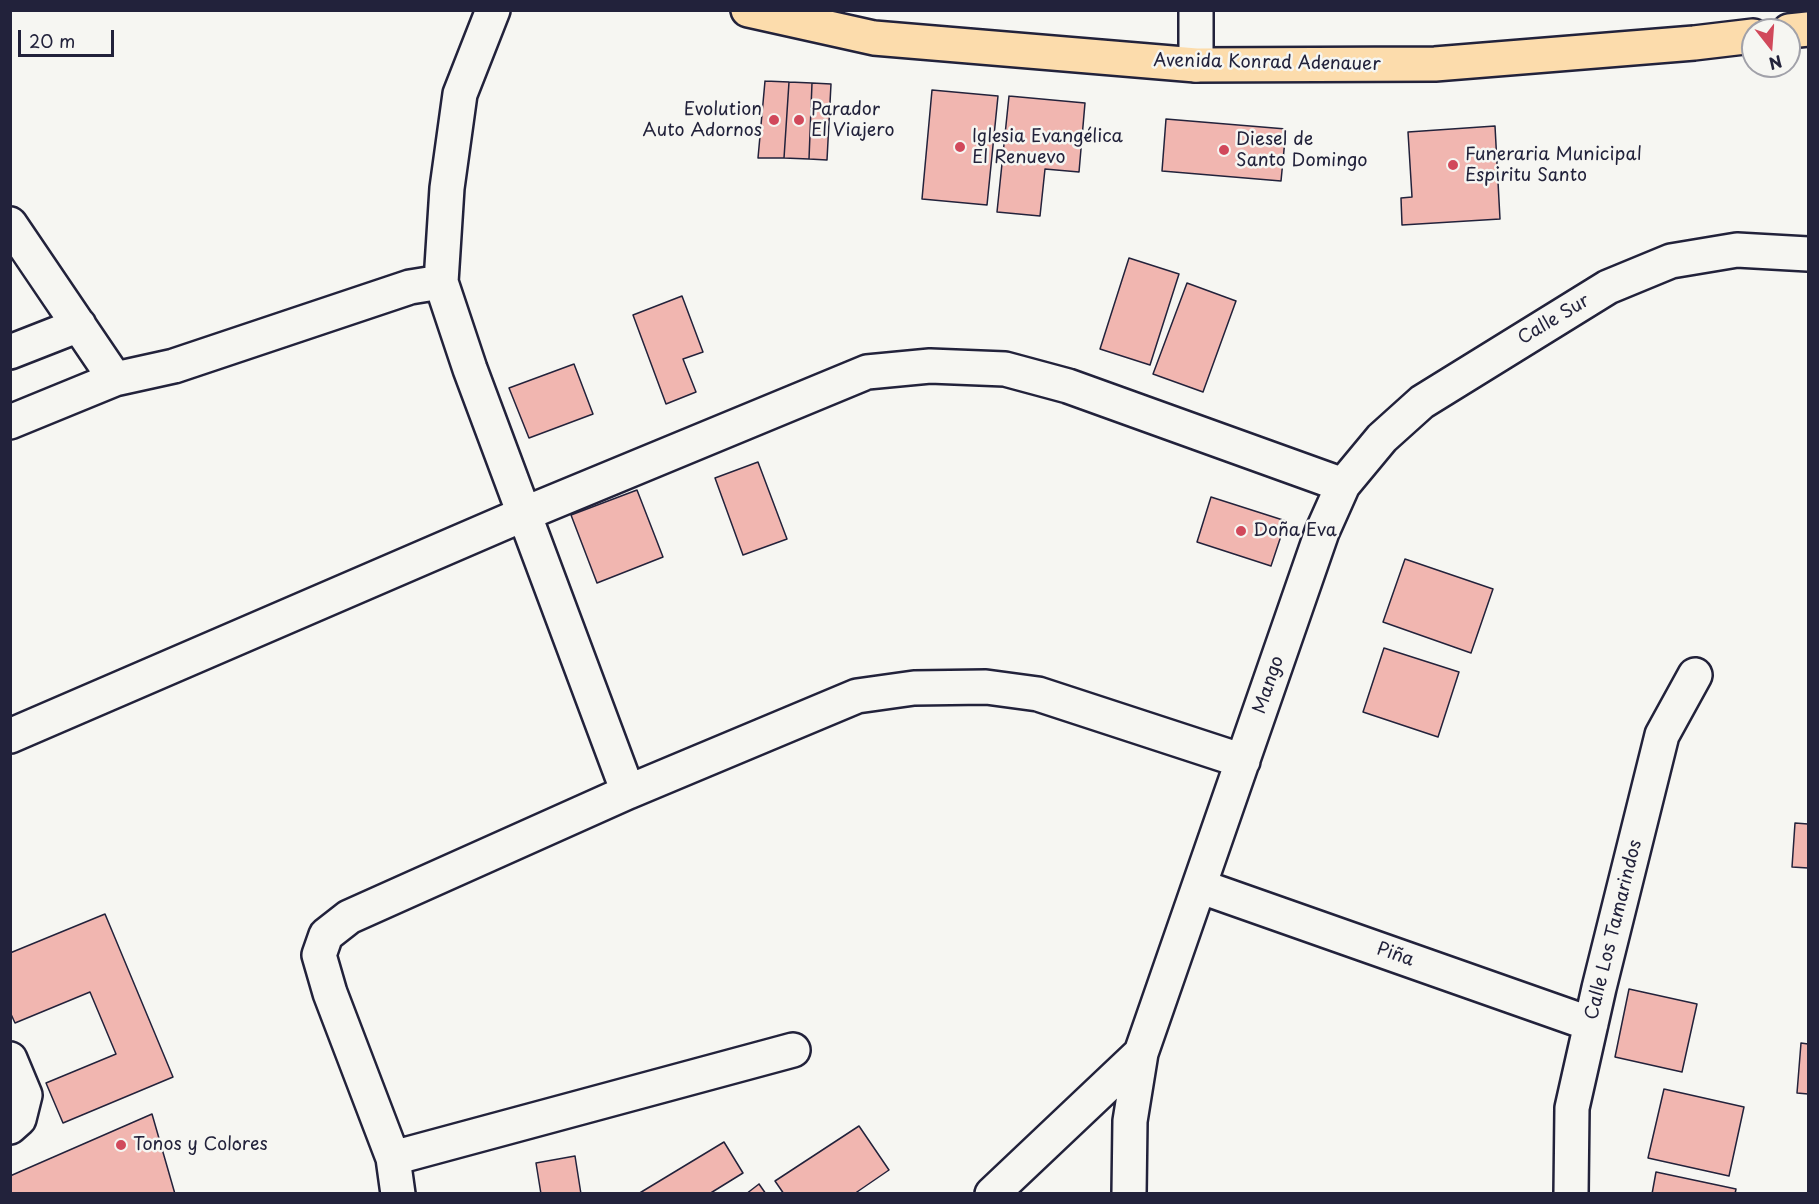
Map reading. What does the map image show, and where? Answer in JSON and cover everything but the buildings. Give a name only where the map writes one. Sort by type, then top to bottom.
[{"type":"main road","name":"Avenida Konrad Adenauer","points":[[748,10],[874,38],[1196,65],[1435,64],[1741,37]]},
{"type":"street","points":[[493,10],[460,94],[447,188],[441,282],[470,369],[628,792]]},
{"type":"street","points":[[1196,10],[1196,65]]},
{"type":"street","points":[[10,224],[115,379]]},
{"type":"street","name":"Calle Sur","points":[[1344,485],[1382,438],[1422,402],[1608,287],[1671,261],[1737,250],[1809,254]]},
{"type":"street","points":[[10,422],[115,379],[174,366],[410,287],[441,282]]},
{"type":"street","points":[[10,352],[79,325]]},
{"type":"street","points":[[10,736],[524,514],[867,372],[930,366],[1005,369],[1068,386],[1344,485]]},
{"type":"street","name":"Mango","points":[[1129,1194],[1130,1121],[1141,1053],[1322,532],[1344,485]]},
{"type":"street","name":"Calle Los Tamarindos","points":[[1571,1194],[1572,1108],[1591,1024],[1662,735],[1695,675]]},
{"type":"street","points":[[398,1194],[393,1158],[330,993],[319,955],[326,934],[349,917],[628,792],[857,696],[914,688],[986,687],[1038,694],[1243,761]]},
{"type":"street","name":"Piña","points":[[1199,886],[1591,1024]]},
{"type":"street","points":[[393,1158],[794,1050]]},
{"type":"street","points":[[992,1194],[1141,1053]]},
{"type":"street","points":[[10,1059],[25,1095],[19,1119],[10,1127]]},
{"type":"place","name":"Evolution Auto Adornos","points":[[774,120]]},
{"type":"place","name":"Parador El Viajero","points":[[799,120]]},
{"type":"place","name":"Iglesia Evangélica El Renuevo","points":[[960,147]]},
{"type":"place","name":"Diesel de Santo Domingo","points":[[1224,150]]},
{"type":"place","name":"Funeraria Municipal Espiritu Santo","points":[[1453,165]]},
{"type":"place","name":"Doña Eva","points":[[1241,531]]},
{"type":"place","name":"Tonos y Colores","points":[[121,1145]]}]
